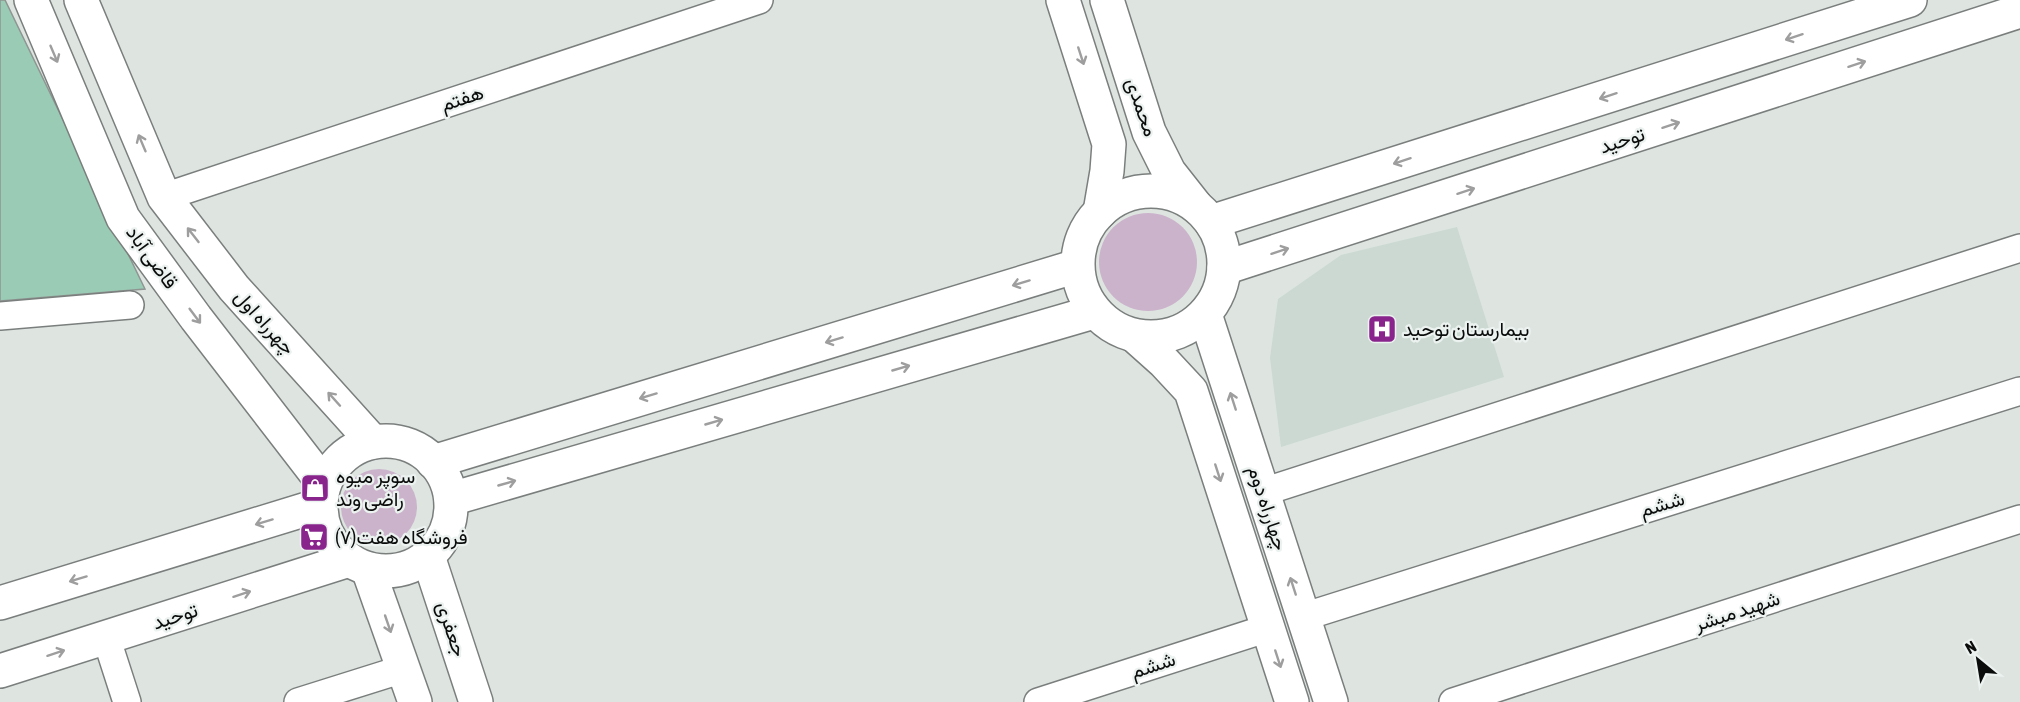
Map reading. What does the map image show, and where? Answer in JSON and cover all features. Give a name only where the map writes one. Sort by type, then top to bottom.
[{"type":"main road","name":"قاضی آباد","points":[[31,0],[123,218],[322,494]]},
{"type":"main road","points":[[81,0],[164,197]]},
{"type":"main road","points":[[1063,0],[1109,144],[1100,212]]},
{"type":"main road","name":"محمدی","points":[[1107,0],[1149,132],[1169,172],[1203,214]]},
{"type":"main road","points":[[1203,214],[1533,120],[1910,0]]},
{"type":"main road","name":"توحید","points":[[1224,268],[2020,11]]},
{"type":"main road","points":[[1533,120],[1547,165]]},
{"type":"main road","points":[[1136,337],[1161,337],[1185,329],[1205,314],[1219,293],[1224,268],[1222,244],[1203,214],[1174,194],[1151,190],[1128,194],[1107,205],[1090,222],[1080,243],[1077,266],[1082,291],[1094,312],[1113,328],[1136,337],[1191,391],[1292,702]]},
{"type":"main road","name":"چهرراه اول","points":[[164,197],[234,288],[373,442]]},
{"type":"main road","points":[[434,462],[1077,266]]},
{"type":"main road","points":[[450,499],[1094,312]]},
{"type":"main road","name":"چهارراه دوم","points":[[1205,314],[1330,702]]},
{"type":"main road","points":[[373,442],[395,442],[416,449],[434,462],[445,479],[450,499],[449,520],[441,540],[428,555],[410,567],[389,571],[359,565],[333,546],[323,527],[322,494],[336,465],[352,450],[373,442]]},
{"type":"main road","points":[[0,603],[322,494]]},
{"type":"main road","name":"جعفری","points":[[428,555],[476,702]]},
{"type":"main road","points":[[359,565],[415,702]]},
{"type":"main road","name":"توحید","points":[[0,671],[359,565]]},
{"type":"main road","points":[[1268,628],[1303,617]]},
{"type":"street","name":"هفتم","points":[[164,197],[759,0]]},
{"type":"street","points":[[1263,492],[2020,248]]},
{"type":"street","points":[[0,316],[130,305]]},
{"type":"street","name":"ششم","points":[[1303,617],[2020,391]]},
{"type":"street","name":"شهید مبشر","points":[[1453,702],[2020,519]]},
{"type":"street","name":"ششم","points":[[1038,702],[1268,628]]},
{"type":"street","points":[[106,638],[127,702]]},
{"type":"street","points":[[298,702],[403,669]]},
{"type":"shaded area","points":[[1148,213],[1167,217],[1182,228],[1193,243],[1197,262],[1193,281],[1182,296],[1167,307],[1148,311],[1129,307],[1114,296],[1103,281],[1099,262],[1103,243],[1114,228],[1129,217]]},
{"type":"shaded area","name":"بیمارستان توحید","points":[[1457,227],[1504,377],[1281,447],[1270,358],[1278,299],[1341,255]]},
{"type":"shaded area","points":[[372,469],[386,469],[400,475],[411,486],[417,500],[414,522],[406,534],[386,545],[372,545],[358,539],[347,528],[341,514],[341,500],[347,486],[358,475]]},
{"type":"building","points":[[0,0],[5,0],[145,289],[0,301]]},
{"type":"place","name":"بیمارستان توحید","points":[[1382,329]]},
{"type":"place","name":"سوپر میوه راضی وند","points":[[315,488]]},
{"type":"place","name":"فروشگاه هفت(۷)","points":[[314,537]]}]
